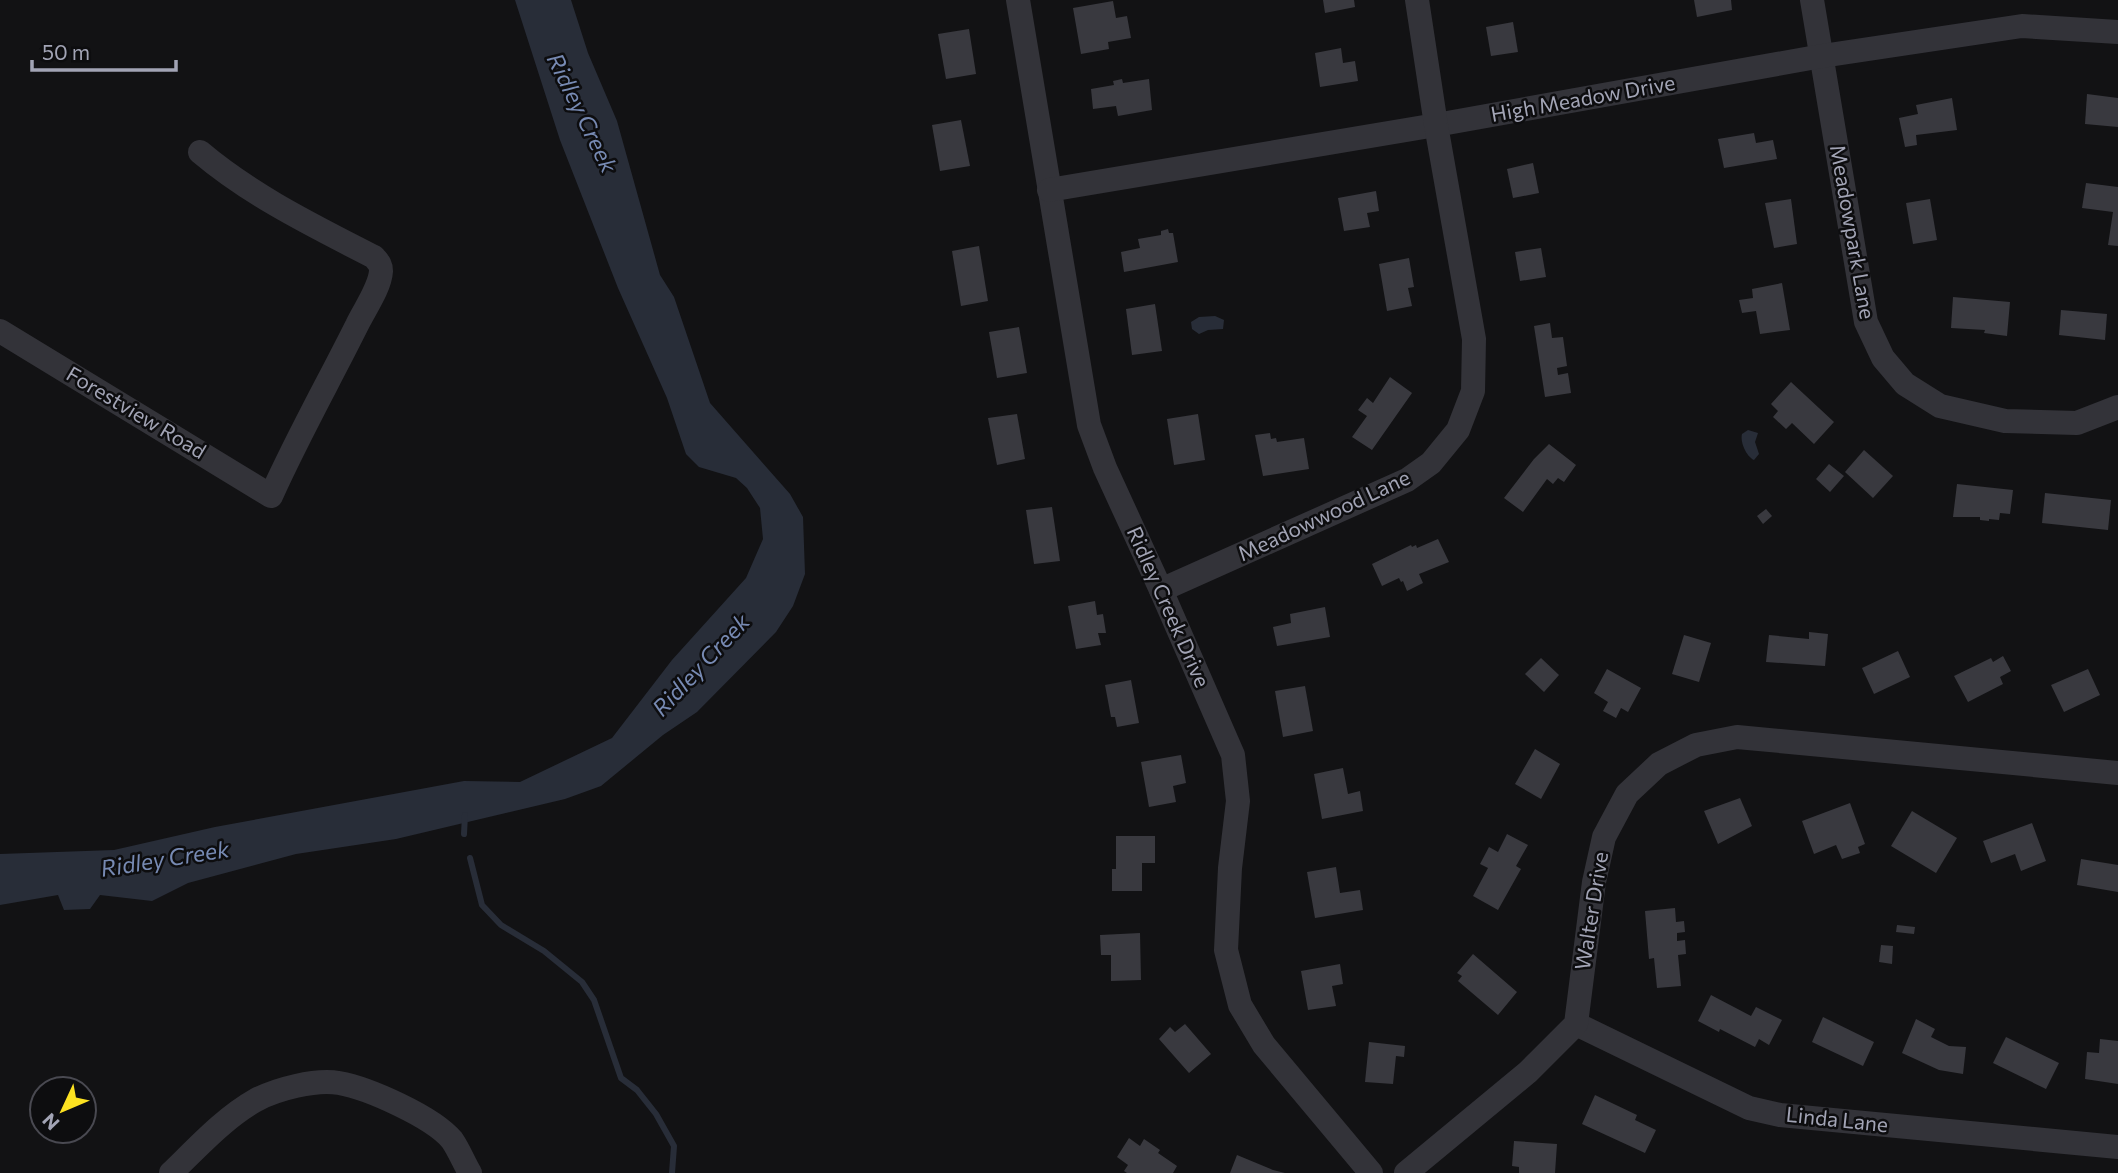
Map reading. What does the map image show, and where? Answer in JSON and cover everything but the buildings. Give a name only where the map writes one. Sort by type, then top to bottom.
[{"type":"street","name":"Ridley Creek Drive","points":[[1018,0],[1089,425],[1105,468],[1233,755],[1238,801],[1230,868],[1226,950],[1240,1005],[1264,1045],[1371,1173]]},
{"type":"street","name":"Meadowwood Lane","points":[[1161,590],[1407,480],[1431,463],[1458,430],[1473,391],[1474,339],[1417,0]]},
{"type":"street","name":"Meadowpark Lane","points":[[1812,0],[1867,322],[1883,358],[1905,384],[1940,406],[2003,420],[2077,423],[2118,407]]},
{"type":"street","name":"High Meadow Drive","points":[[1049,190],[1822,56],[2022,26],[2118,32]]},
{"type":"street","name":"Forestview Road","points":[[0,331],[271,496],[295,441],[338,363],[373,291],[381,273],[380,265],[374,257],[303,220],[225,173],[200,152]]},
{"type":"street","name":"Walter Drive","points":[[1576,1024],[1594,882],[1604,838],[1627,794],[1659,764],[1696,745],[1737,737],[2118,773]]},
{"type":"street","name":"Linda Lane","points":[[1576,1024],[1749,1108],[1780,1115],[2118,1147]]},
{"type":"street","points":[[1406,1173],[1528,1072],[1576,1024]]},
{"type":"street","points":[[171,1173],[218,1128],[256,1100],[292,1086],[338,1082],[376,1095],[424,1117],[451,1140],[470,1173]]},
{"type":"water","name":"Ridley Creek","points":[[515,0],[571,0],[588,53],[617,121],[660,275],[674,297],[710,403],[790,494],[803,517],[805,574],[793,606],[776,632],[697,712],[663,735],[601,786],[565,799],[396,839],[296,854],[188,883],[152,901],[100,895],[90,909],[64,910],[58,895],[0,905],[0,854],[114,850],[215,827],[464,781],[520,782],[612,738],[672,660],[746,578],[763,539],[760,508],[747,488],[736,478],[699,467],[686,454],[667,398],[618,288],[560,140]]},
{"type":"water","points":[[1215,316],[1224,320],[1223,329],[1199,334],[1192,329],[1191,322],[1199,317]]},
{"type":"water","points":[[1748,430],[1758,433],[1755,442],[1759,454],[1754,460],[1746,452],[1742,441],[1742,434]]},
{"type":"waterway","points":[[464,834],[465,815]]},
{"type":"waterway","points":[[470,858],[482,905],[501,925],[544,951],[582,982],[594,1000],[621,1078],[637,1090],[656,1114],[674,1146],[672,1173]]}]
